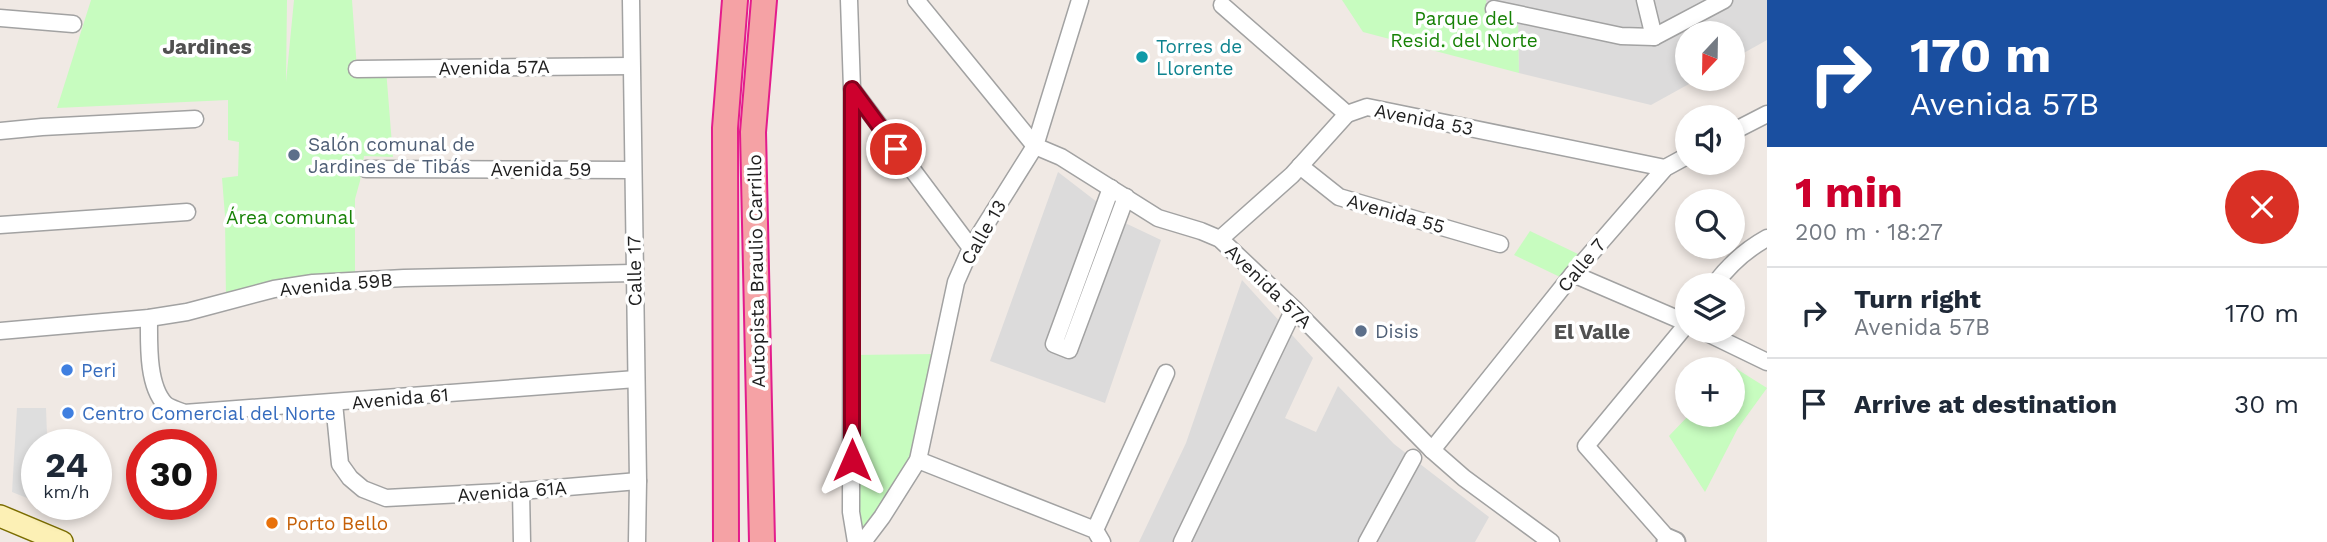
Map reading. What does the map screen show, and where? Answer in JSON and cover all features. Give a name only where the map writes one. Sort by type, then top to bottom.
[{"type":"highway","name":"Autopista Braulio Carrillo","points":[[726,542],[725,128],[735,0]]},
{"type":"highway","name":"Autopista Braulio Carrillo","points":[[762,542],[753,132],[764,0]]},
{"type":"highway","points":[[757,313],[766,370],[776,542]]},
{"type":"main road","points":[[0,516],[50,540]]},
{"type":"street","name":"Calle 17","points":[[631,0],[637,542]]},
{"type":"street","points":[[849,0],[852,89],[852,512],[856,542]]},
{"type":"street","name":"Avenida 57A","points":[[916,0],[1035,146],[1061,157],[1158,218],[1220,239],[1294,309],[1432,450],[1464,478],[1550,542]]},
{"type":"street","name":"Calle 13","points":[[863,542],[918,460],[956,282],[971,248],[1035,146],[1080,0]]},
{"type":"street","points":[[1645,0],[1654,37]]},
{"type":"street","points":[[1494,9],[1621,36],[1654,37],[1724,0]]},
{"type":"street","name":"Avenida 53","points":[[1222,5],[1347,114],[1367,107],[1665,168]]},
{"type":"street","points":[[0,18],[73,24]]},
{"type":"street","name":"Avenida 57A","points":[[357,69],[631,65]]},
{"type":"street","points":[[852,89],[971,248]]},
{"type":"street","points":[[1220,239],[1300,166],[1347,114]]},
{"type":"street","points":[[1745,125],[1767,114]]},
{"type":"street","points":[[0,131],[195,119]]},
{"type":"street","name":"Calle 7","points":[[1432,450],[1573,274],[1665,168],[1675,163]]},
{"type":"street","name":"Avenida 55","points":[[1300,166],[1339,197],[1500,244]]},
{"type":"street","name":"Avenida 59","points":[[366,169],[632,170]]},
{"type":"street","points":[[1111,188],[1054,344],[1069,350],[1126,197]]},
{"type":"street","points":[[0,225],[187,212]]},
{"type":"street","points":[[1723,273],[1748,249],[1767,238]]},
{"type":"street","name":"Avenida 59B","points":[[0,331],[149,318],[187,312],[274,289],[313,283],[404,278],[633,273]]},
{"type":"street","points":[[1573,274],[1675,318]]},
{"type":"street","points":[[1182,542],[1294,309]]},
{"type":"street","name":"Avenida 61","points":[[149,318],[149,356],[158,393],[166,405],[184,413],[636,379]]},
{"type":"street","points":[[1670,541],[1586,446],[1675,338]]},
{"type":"street","points":[[1728,343],[1767,362]]},
{"type":"street","points":[[918,460],[1098,536],[1166,373]]},
{"type":"street","name":"Avenida 61A","points":[[334,403],[340,464],[350,478],[363,489],[386,498],[521,491],[638,481]]},
{"type":"street","points":[[1367,542],[1412,458]]},
{"type":"street","points":[[521,491],[523,542]]},
{"type":"shaded area","points":[[1486,0],[1767,0],[1767,40],[1745,52],[1745,21],[1675,21],[1676,91],[1651,105],[1519,73],[1518,25],[1493,18],[1487,10]]},
{"type":"shaded area","points":[[1058,172],[1123,222],[1161,240],[1105,403],[990,361]]},
{"type":"shaded area","points":[[1242,280],[1313,358],[1285,418],[1316,432],[1338,386],[1394,444],[1489,517],[1475,542],[1139,542],[1186,443]]},
{"type":"shaded area","points":[[17,408],[46,408],[47,429],[21,429],[21,496],[12,492]]},
{"type":"green space","name":"Área comunal","points":[[91,0],[287,0],[286,82],[294,0],[352,0],[357,69],[386,69],[393,157],[364,156],[355,199],[355,280],[226,301],[222,178],[238,176],[239,142],[228,140],[228,100],[57,108]]},
{"type":"green space","name":"Parque del Resid. del Norte","points":[[1342,0],[1486,0],[1493,15],[1518,25],[1519,73],[1363,32]]},
{"type":"green space","points":[[1530,231],[1578,254],[1560,277],[1514,255]]},
{"type":"green space","points":[[936,354],[914,459],[860,539],[852,355]]},
{"type":"green space","points":[[1745,374],[1767,388],[1745,418]]},
{"type":"green space","points":[[1678,427],[1739,427],[1705,492],[1669,436]]},
{"type":"place","name":"Torres de Llorente","points":[[1142,57]]},
{"type":"place","name":"Salón comunal de Jardines de Tibás","points":[[294,155]]},
{"type":"place","name":"Disis","points":[[1361,331]]},
{"type":"place","name":"Peri","points":[[67,370]]},
{"type":"place","name":"Centro Comercial del Norte","points":[[68,413]]},
{"type":"place","name":"Porto Bello","points":[[272,523]]},
{"type":"district","name":"Jardines","points":[[207,47]]},
{"type":"district","name":"El Valle","points":[[1592,332]]},
{"type":"route","points":[[852,460],[852,89],[896,149]]}]
